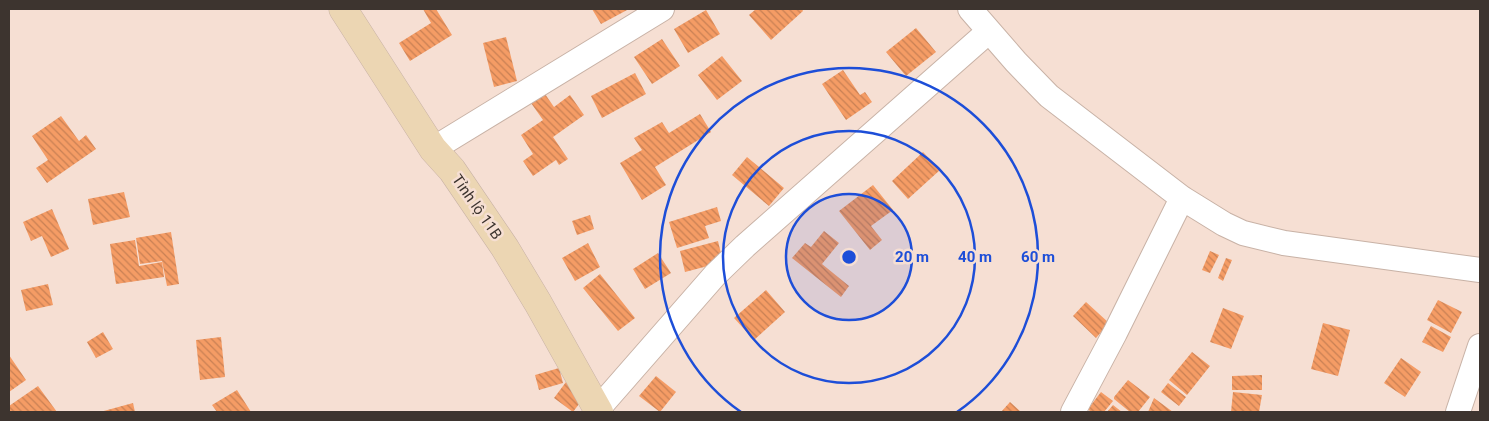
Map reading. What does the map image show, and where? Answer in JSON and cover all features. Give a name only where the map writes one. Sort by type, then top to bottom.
[{"type":"main road","name":"Tỉnh lộ 11B","points":[[343,9],[433,149],[452,170],[505,248],[598,411]]},
{"type":"street","points":[[433,149],[662,9]]},
{"type":"street","points":[[970,9],[988,32],[1049,96],[1182,198],[1224,224],[1243,233],[1284,243],[1480,270]]},
{"type":"street","points":[[598,411],[715,275],[745,246],[988,32]]},
{"type":"street","points":[[1073,412],[1115,333],[1182,198]]},
{"type":"street","points":[[1458,412],[1480,346]]},
{"type":"building","points":[[423,9],[436,9],[452,35],[410,61],[399,43],[431,23]]},
{"type":"building","points":[[592,9],[629,9],[601,24]]},
{"type":"building","points":[[756,9],[802,9],[803,11],[771,40],[749,15]]},
{"type":"building","points":[[706,10],[720,34],[688,53],[674,29]]},
{"type":"building","points":[[916,28],[936,52],[906,76],[886,52]]},
{"type":"building","points":[[506,37],[517,81],[494,87],[483,43]]},
{"type":"building","points":[[662,39],[680,66],[652,84],[634,57]]},
{"type":"building","points":[[722,56],[742,81],[717,100],[698,75]]},
{"type":"building","points":[[843,70],[860,95],[865,92],[872,102],[846,120],[822,84]]},
{"type":"building","points":[[635,73],[646,94],[602,118],[591,96]]},
{"type":"building","points":[[545,94],[554,107],[570,95],[584,115],[553,137],[568,159],[559,165],[556,160],[533,176],[523,161],[533,154],[521,135],[543,120],[531,103]]},
{"type":"building","points":[[700,114],[711,132],[655,167],[666,185],[642,200],[620,163],[642,150],[634,138],[662,122],[669,133]]},
{"type":"building","points":[[61,116],[79,141],[86,135],[96,149],[47,183],[36,168],[48,160],[32,136]]},
{"type":"building","points":[[923,152],[940,170],[908,199],[892,181]]},
{"type":"building","points":[[747,157],[784,188],[769,206],[732,175]]},
{"type":"building","points":[[873,185],[893,210],[871,226],[882,240],[870,250],[839,211]]},
{"type":"building","points":[[124,192],[130,217],[93,225],[88,199]]},
{"type":"building","points":[[717,207],[721,221],[705,226],[709,238],[677,248],[669,222]]},
{"type":"building","points":[[52,209],[69,249],[51,257],[42,236],[31,241],[23,222]]},
{"type":"building","points":[[590,215],[594,229],[577,235],[572,221]]},
{"type":"building","points":[[824,231],[839,243],[822,264],[849,286],[841,297],[792,258],[805,243],[811,247]]},
{"type":"building","points":[[171,232],[179,284],[167,286],[162,261],[140,264],[136,238]]},
{"type":"building","points":[[135,240],[139,266],[162,262],[164,277],[116,284],[110,244]]},
{"type":"building","points":[[718,241],[723,262],[685,272],[680,251]]},
{"type":"building","points":[[588,243],[600,267],[575,281],[562,258]]},
{"type":"building","points":[[1210,251],[1219,255],[1210,273],[1202,270]]},
{"type":"building","points":[[658,253],[671,273],[645,289],[633,269]]},
{"type":"building","points":[[1226,258],[1232,260],[1223,281],[1218,278]]},
{"type":"building","points":[[600,274],[635,318],[618,331],[583,288]]},
{"type":"building","points":[[48,284],[53,305],[26,311],[21,290]]},
{"type":"building","points":[[766,290],[785,312],[754,340],[734,318]]},
{"type":"building","points":[[1438,300],[1462,312],[1451,333],[1427,320]]},
{"type":"building","points":[[1086,302],[1109,323],[1096,338],[1073,316]]},
{"type":"building","points":[[1223,308],[1244,316],[1231,349],[1210,342]]},
{"type":"building","points":[[1323,323],[1350,330],[1338,376],[1311,369]]},
{"type":"building","points":[[1431,326],[1451,337],[1443,352],[1422,342]]},
{"type":"building","points":[[103,332],[113,349],[96,358],[87,342]]},
{"type":"building","points":[[221,337],[225,377],[200,380],[196,340]]},
{"type":"building","points":[[1192,352],[1210,366],[1187,395],[1169,380]]},
{"type":"building","points":[[9,355],[26,380],[9,392]]},
{"type":"building","points":[[1401,358],[1421,372],[1405,397],[1384,383]]},
{"type":"building","points":[[559,368],[563,383],[539,390],[535,375]]},
{"type":"building","points":[[1262,375],[1262,390],[1232,390],[1232,376]]},
{"type":"building","points":[[656,376],[676,392],[660,412],[639,396]]},
{"type":"building","points":[[1128,380],[1150,397],[1138,412],[1130,412],[1114,399]]},
{"type":"building","points":[[566,382],[585,396],[573,412],[554,398]]},
{"type":"building","points":[[1168,383],[1186,397],[1179,406],[1161,392]]},
{"type":"building","points":[[38,386],[57,412],[9,412],[9,406]]},
{"type":"building","points":[[237,390],[251,412],[217,412],[212,405]]},
{"type":"building","points":[[1101,392],[1113,401],[1104,412],[1091,412],[1088,409]]},
{"type":"building","points":[[1233,392],[1262,395],[1259,412],[1231,412]]},
{"type":"building","points":[[1154,398],[1173,412],[1148,412]]},
{"type":"building","points":[[1010,402],[1021,412],[1001,412]]},
{"type":"building","points":[[133,403],[135,412],[100,412]]},
{"type":"building","points":[[1113,405],[1122,412],[1107,412]]}]
